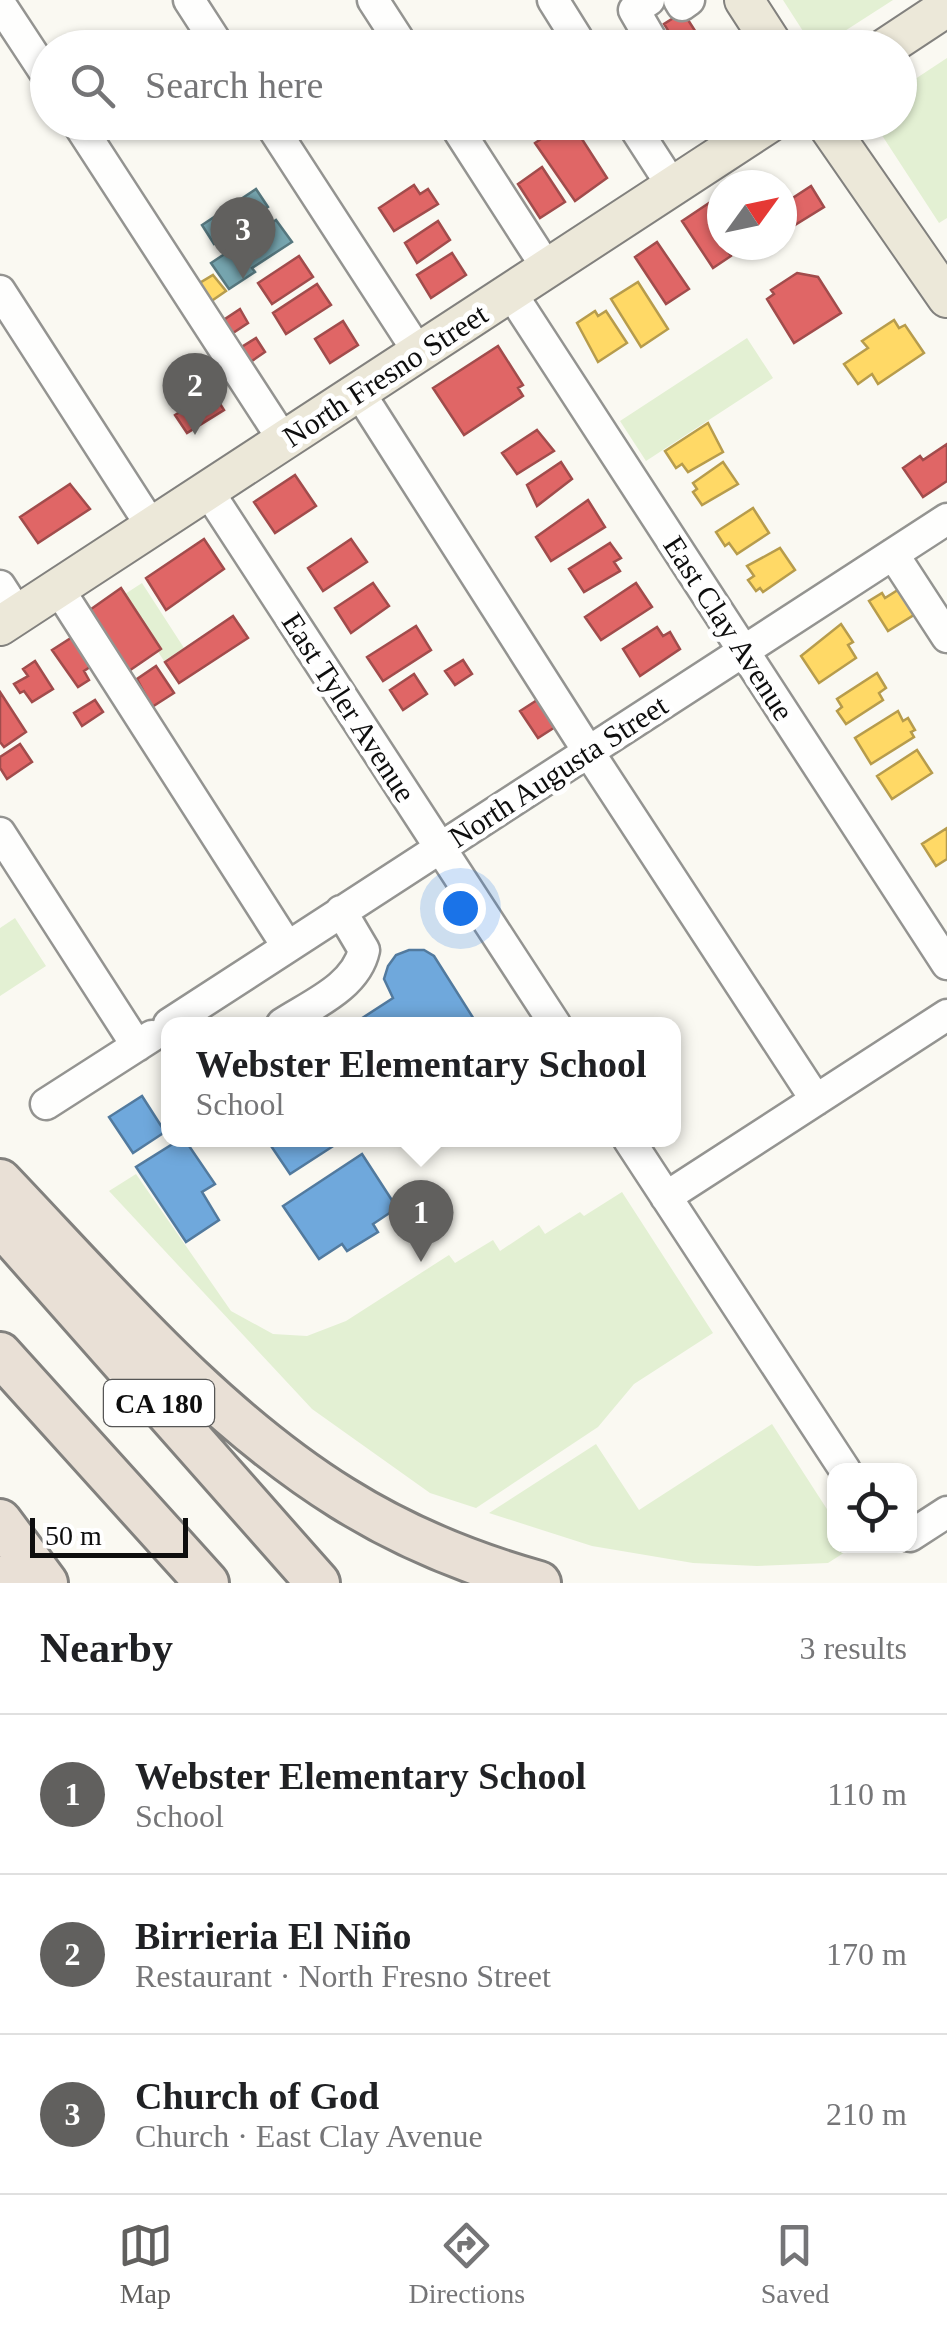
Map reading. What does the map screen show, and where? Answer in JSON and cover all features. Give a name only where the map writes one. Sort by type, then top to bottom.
[{"type":"highway","points":[[0,1181],[180,1366],[292,1464],[398,1529],[539,1583]]},
{"type":"highway","name":"CA 180","points":[[0,1223],[318,1583]]},
{"type":"highway","name":"CA 180","points":[[0,1354],[207,1583]]},
{"type":"highway","points":[[0,1520],[46,1583]]},
{"type":"main road","points":[[744,0],[759,30]]},
{"type":"main road","points":[[912,30],[947,7]]},
{"type":"main road","name":"North Fresno Street","points":[[6,609],[58,588],[743,140]]},
{"type":"main road","points":[[837,140],[947,298]]},
{"type":"street","points":[[190,0],[209,30]]},
{"type":"street","points":[[373,0],[392,30]]},
{"type":"street","points":[[552,0],[571,30]]},
{"type":"street","points":[[646,30],[634,10],[649,0]]},
{"type":"street","points":[[679,0],[682,5],[689,0]]},
{"type":"street","points":[[0,4],[30,50]]},
{"type":"street","points":[[89,140],[284,441]]},
{"type":"street","points":[[281,140],[419,353]]},
{"type":"street","points":[[465,140],[548,268]]},
{"type":"street","points":[[643,140],[672,187]]},
{"type":"street","points":[[0,292],[152,527]]},
{"type":"street","name":"East Clay Avenue","points":[[510,293],[947,964]]},
{"type":"street","points":[[359,392],[816,1100]]},
{"type":"street","name":"East Tyler Avenue","points":[[208,490],[550,1017]]},
{"type":"street","name":"North Augusta Street","points":[[186,1017],[287,946],[947,519]]},
{"type":"street","points":[[894,554],[947,637]]},
{"type":"street","points":[[58,588],[287,946]]},
{"type":"street","points":[[0,833],[160,1035]]},
{"type":"street","points":[[292,1017],[352,977],[361,965],[364,950],[342,911]]},
{"type":"street","points":[[666,1196],[947,1015]]},
{"type":"street","name":"North Augusta Street","points":[[46,1104],[160,1035]]},
{"type":"street","points":[[634,1147],[840,1463]]},
{"type":"street","points":[[917,1531],[947,1512]]},
{"type":"green space","points":[[783,0],[893,0],[846,30],[802,30]]},
{"type":"green space","points":[[947,58],[947,218],[939,223],[885,140],[917,140],[917,78]]},
{"type":"green space","points":[[747,338],[773,378],[646,461],[620,421]]},
{"type":"green space","points":[[142,583],[184,648],[164,661],[122,596]]},
{"type":"green space","points":[[15,918],[46,966],[0,996],[0,928]]},
{"type":"green space","points":[[136,1174],[231,1311],[273,1334],[307,1336],[346,1321],[449,1255],[455,1263],[493,1240],[500,1251],[539,1225],[545,1234],[622,1192],[713,1333],[634,1384],[598,1427],[476,1508],[430,1493],[312,1409],[109,1191]]},
{"type":"green space","points":[[772,1424],[827,1509],[827,1553],[844,1553],[828,1563],[693,1563],[592,1546],[489,1513],[596,1444],[639,1510]]},
{"type":"building: Homes","points":[[213,275],[226,291],[210,302],[198,284]]},
{"type":"building: Homes","points":[[638,282],[668,329],[641,347],[611,299]]},
{"type":"building: Homes","points":[[595,311],[598,316],[606,311],[627,343],[598,362],[577,323]]},
{"type":"building: Homes","points":[[894,320],[899,328],[905,325],[924,353],[878,384],[872,374],[858,384],[844,364],[868,348],[862,341]]},
{"type":"building: Homes","points":[[708,423],[723,452],[688,472],[682,464],[676,468],[665,451]]},
{"type":"building: Homes","points":[[723,462],[738,484],[702,505],[693,492],[697,489],[693,483]]},
{"type":"building: Homes","points":[[753,508],[769,533],[737,554],[729,543],[725,546],[716,532]]},
{"type":"building: Homes","points":[[780,548],[795,570],[763,592],[760,588],[756,591],[748,580],[754,576],[747,566]]},
{"type":"building: Homes","points":[[901,588],[917,613],[888,631],[869,601],[882,593],[885,598]]},
{"type":"building: Homes","points":[[841,624],[853,642],[848,645],[856,658],[819,683],[801,656]]},
{"type":"building: Homes","points":[[877,673],[886,688],[879,693],[883,700],[846,724],[837,711],[842,707],[837,699]]},
{"type":"building: Homes","points":[[898,711],[903,721],[908,718],[915,730],[911,732],[914,737],[871,764],[855,738]]},
{"type":"building: Homes","points":[[917,750],[932,773],[892,799],[877,776]]},
{"type":"building: Homes","points":[[947,828],[947,859],[936,866],[922,844]]},
{"type":"building: Shops","points":[[683,12],[694,30],[668,30],[664,24]]},
{"type":"building: Shops","points":[[583,140],[607,178],[575,201],[535,143]]},
{"type":"building: Shops","points":[[542,167],[565,202],[540,218],[518,184]]},
{"type":"building: Shops","points":[[414,185],[420,194],[428,189],[438,204],[394,231],[379,208]]},
{"type":"building: Shops","points":[[811,186],[824,207],[797,224],[797,195]]},
{"type":"building: Shops","points":[[707,204],[707,259],[682,221]]},
{"type":"building: Shops","points":[[438,221],[450,240],[417,263],[405,243]]},
{"type":"building: Shops","points":[[657,242],[689,289],[666,304],[635,257]]},
{"type":"building: Shops","points":[[452,253],[466,275],[431,298],[417,275]]},
{"type":"building: Shops","points":[[299,256],[313,277],[272,304],[258,283]]},
{"type":"building: Shops","points":[[708,260],[725,260],[713,268]]},
{"type":"building: Shops","points":[[797,273],[818,277],[841,313],[794,343],[767,299],[774,294],[771,290]]},
{"type":"building: Shops","points":[[317,284],[331,305],[286,334],[273,313]]},
{"type":"building: Shops","points":[[240,309],[248,323],[230,335],[222,321]]},
{"type":"building: Shops","points":[[343,321],[358,345],[330,363],[315,339]]},
{"type":"building: Shops","points":[[256,338],[265,352],[249,363],[240,348]]},
{"type":"building: Shops","points":[[498,346],[523,385],[518,388],[523,396],[464,435],[433,388]]},
{"type":"building: Shops","points":[[212,391],[224,410],[187,433],[175,415]]},
{"type":"building: Shops","points":[[537,430],[554,451],[517,474],[502,453]]},
{"type":"building: Shops","points":[[947,444],[947,481],[923,497],[903,468]]},
{"type":"building: Shops","points":[[561,462],[572,479],[537,506],[527,485]]},
{"type":"building: Shops","points":[[295,475],[316,506],[275,533],[254,502]]},
{"type":"building: Shops","points":[[70,484],[90,509],[38,543],[20,517]]},
{"type":"building: Shops","points":[[588,500],[605,527],[551,561],[536,537]]},
{"type":"building: Shops","points":[[204,539],[224,569],[166,610],[146,578]]},
{"type":"building: Shops","points":[[351,539],[367,562],[323,591],[308,568]]},
{"type":"building: Shops","points":[[610,543],[621,558],[614,562],[620,571],[584,592],[569,569]]},
{"type":"building: Shops","points":[[373,583],[389,606],[351,633],[335,608]]},
{"type":"building: Shops","points":[[636,583],[652,607],[601,640],[585,617]]},
{"type":"building: Shops","points":[[121,588],[161,649],[123,675],[84,614]]},
{"type":"building: Shops","points":[[233,616],[248,638],[179,683],[165,662]]},
{"type":"building: Shops","points":[[416,626],[431,650],[383,681],[367,657]]},
{"type":"building: Shops","points":[[657,627],[663,636],[670,632],[680,649],[640,676],[623,649]]},
{"type":"building: Shops","points":[[74,636],[93,665],[84,671],[89,680],[78,687],[52,650]]},
{"type":"building: Shops","points":[[463,660],[472,674],[455,685],[445,671]]},
{"type":"building: Shops","points":[[35,661],[53,689],[32,702],[14,684],[28,676],[23,669]]},
{"type":"building: Shops","points":[[156,666],[174,693],[152,707],[137,679]]},
{"type":"building: Shops","points":[[414,674],[427,694],[403,710],[390,690]]},
{"type":"building: Shops","points":[[0,692],[26,732],[4,747],[0,742]]},
{"type":"building: Shops","points":[[545,695],[563,722],[538,738],[520,711]]},
{"type":"building: Shops","points":[[95,700],[103,712],[82,726],[74,713]]},
{"type":"building: Shops","points":[[20,744],[32,762],[7,779],[0,768],[0,757]]},
{"type":"building: Schools","points":[[424,950],[434,956],[473,1017],[364,1017],[393,998],[384,979],[396,955]]},
{"type":"building: Schools","points":[[142,1096],[161,1126],[161,1135],[133,1153],[109,1117]]},
{"type":"building: Schools","points":[[168,1147],[190,1147],[215,1184],[202,1192],[219,1220],[186,1242],[136,1167]]},
{"type":"building: Schools","points":[[272,1147],[332,1147],[290,1174]]},
{"type":"building: Schools","points":[[362,1154],[397,1208],[373,1224],[378,1232],[347,1251],[342,1244],[319,1259],[283,1206]]},
{"type":"building: Public","points":[[256,189],[268,207],[214,244],[202,225]]},
{"type":"building: Public","points":[[276,220],[292,242],[252,268],[255,272],[229,289],[211,263]]},
{"type":"place","name":"Church of God","points":[[243,279]]},
{"type":"place","name":"Birrieria El Niño","points":[[195,435]]},
{"type":"place","name":"Webster Elementary School","points":[[421,1262]]}]
